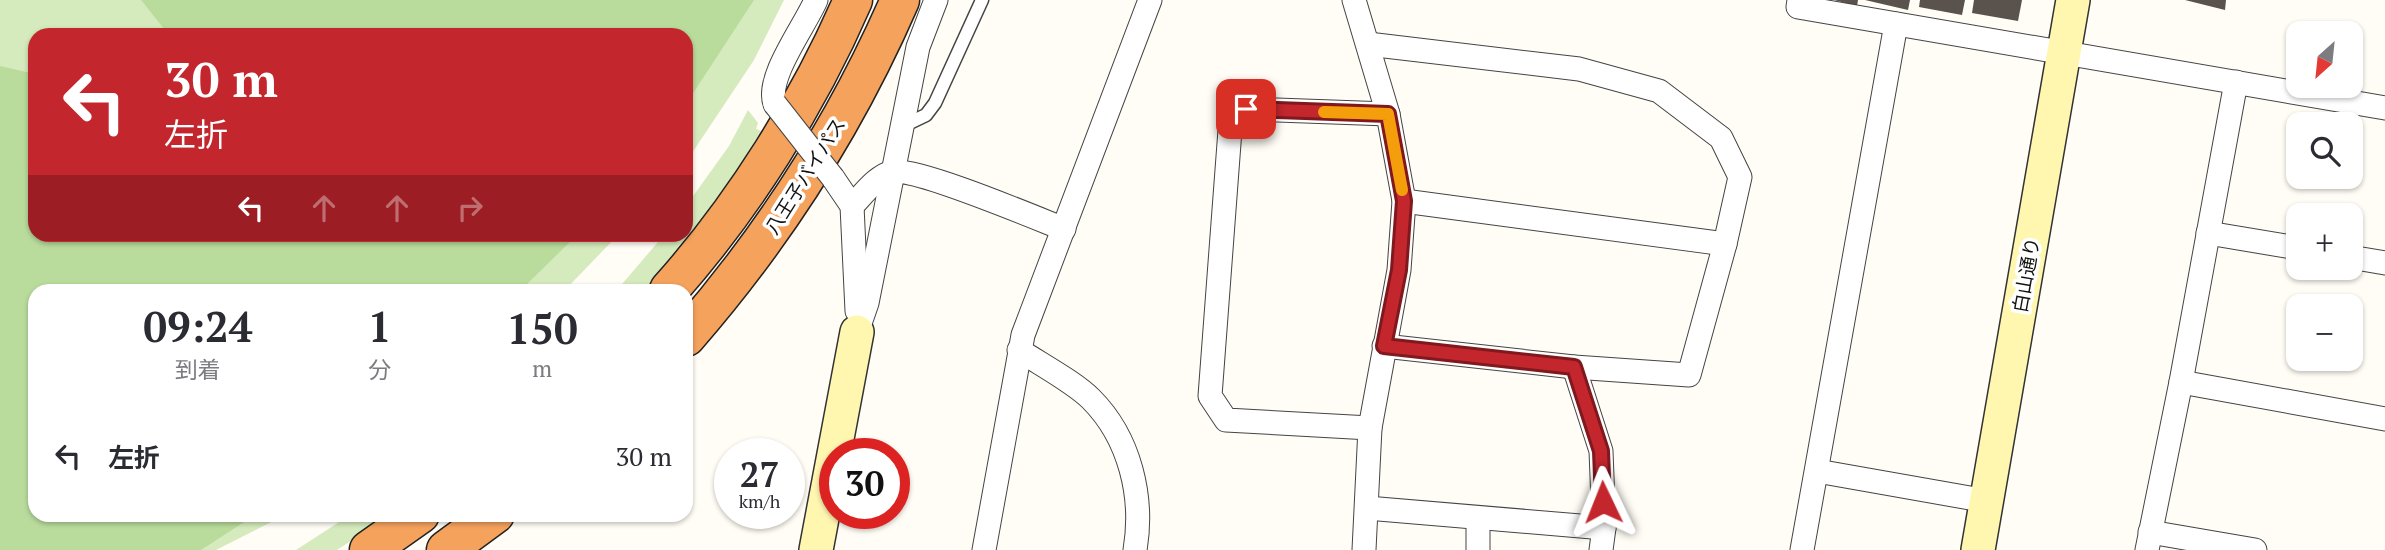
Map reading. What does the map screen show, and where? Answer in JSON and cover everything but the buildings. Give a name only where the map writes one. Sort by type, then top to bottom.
[{"type":"highway","points":[[674,284],[724,220],[766,160],[805,95],[853,0]]},
{"type":"highway","name":"八王子バイパス","points":[[693,328],[765,240],[801,187],[842,119],[900,0]]},
{"type":"highway","points":[[369,550],[409,522]]},
{"type":"highway","points":[[446,550],[484,522]]},
{"type":"street","points":[[816,0],[772,90],[775,104],[852,206],[857,332]]},
{"type":"street","points":[[816,550],[857,332],[867,303],[918,47],[936,0]]},
{"type":"street","points":[[984,550],[1023,335],[1150,0]]},
{"type":"street","points":[[1354,0],[1388,114],[1404,201],[1399,270],[1370,428],[1364,550]]},
{"type":"street","points":[[1799,0],[1798,8],[2385,108]]},
{"type":"street","name":"白山通り","points":[[1978,550],[2073,0]]},
{"type":"street","points":[[1802,550],[1896,24]]},
{"type":"street","points":[[1368,44],[1579,69],[1659,91],[1721,138],[1740,177],[1725,244],[1689,375],[1574,367],[1384,346]]},
{"type":"street","points":[[2236,82],[2181,383],[2148,541],[2255,550]]},
{"type":"street","points":[[1370,428],[1226,420],[1210,396],[1230,130],[1246,109],[1388,114]]},
{"type":"street","points":[[852,206],[881,177],[895,171],[920,175],[1064,229]]},
{"type":"street","points":[[1404,201],[1725,244]]},
{"type":"street","points":[[2208,233],[2286,246]]},
{"type":"street","points":[[2363,259],[2385,263]]},
{"type":"street","points":[[1019,350],[1090,397],[1111,423],[1128,457],[1138,496],[1135,550]]},
{"type":"street","points":[[1367,508],[1478,518],[1603,539],[1601,451],[1574,367]]},
{"type":"street","points":[[2181,383],[2385,419]]},
{"type":"street","points":[[1817,471],[1987,501]]},
{"type":"street","points":[[1478,518],[1478,550]]},
{"type":"lane","points":[[903,126],[926,115],[935,103],[982,0]]},
{"type":"green space","points":[[0,0],[784,0],[754,60],[693,152],[693,28],[28,28],[28,242],[611,242],[571,284],[28,284],[28,509],[0,488]]},
{"type":"green space","points":[[141,0],[754,0],[693,93],[693,28],[163,28]]},
{"type":"green space","points":[[0,66],[28,72],[28,242],[570,242],[527,284],[28,284],[28,522],[244,522],[201,550],[0,550]]},
{"type":"green space","points":[[748,110],[758,123],[756,129],[761,131],[715,205],[693,232],[693,196],[729,146]]},
{"type":"green space","points":[[658,242],[685,242],[651,284],[622,284]]},
{"type":"green space","points":[[45,522],[271,522],[216,550],[82,550]]},
{"type":"green space","points":[[339,522],[379,522],[337,550],[296,550]]},
{"type":"slow traffic","points":[[1324,112],[1388,114],[1402,190]]},
{"type":"route","points":[[1246,109],[1388,114],[1404,201],[1399,270],[1384,346],[1574,367],[1601,451],[1603,502]]}]
